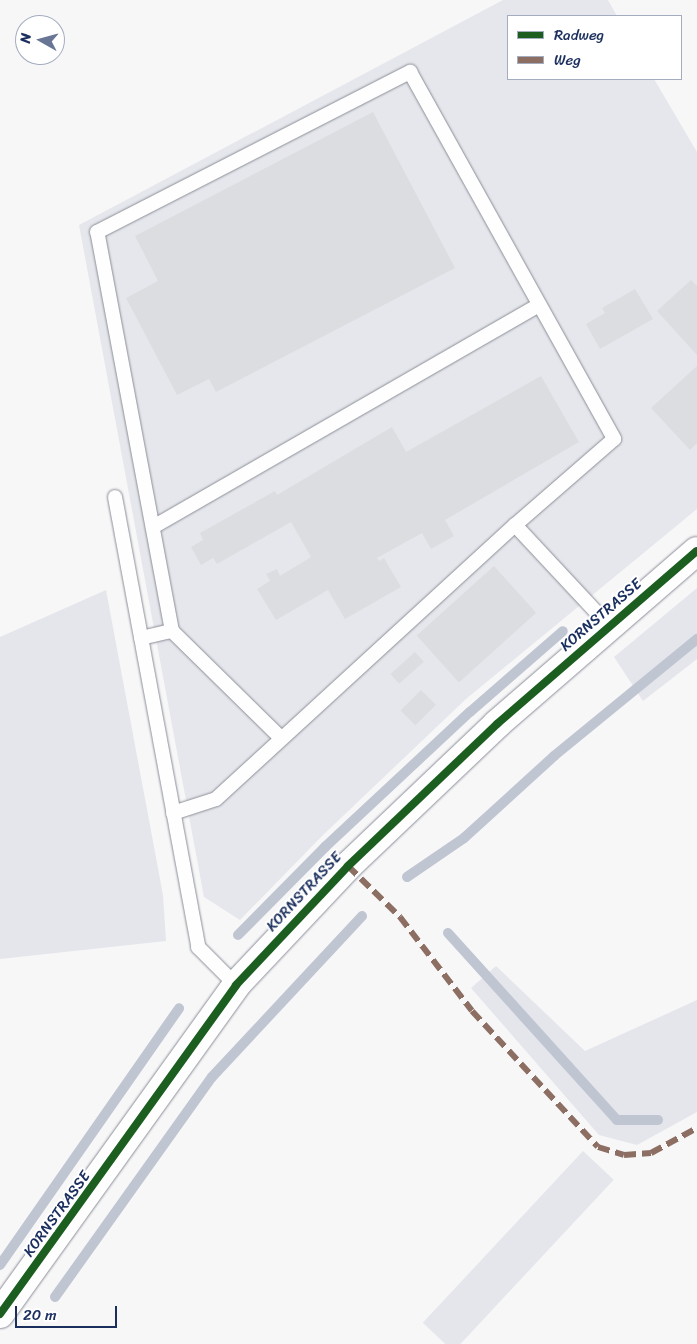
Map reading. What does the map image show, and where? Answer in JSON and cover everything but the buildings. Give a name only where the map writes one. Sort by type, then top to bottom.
[{"type":"street","name":"KORNSTRASSE","points":[[0,1314],[236,985],[355,859],[497,724],[697,551]]},
{"type":"lane","points":[[173,813],[216,799],[280,737],[515,525],[614,439],[410,72],[97,232],[172,631],[280,737]]},
{"type":"lane","points":[[152,526],[539,305]]},
{"type":"lane","points":[[115,497],[198,947],[236,985]]},
{"type":"lane","points":[[515,525],[610,627]]},
{"type":"lane","points":[[141,638],[172,631]]},
{"type":"shaded area","points":[[503,0],[608,0],[616,15],[507,15],[507,80],[655,80],[697,152],[697,509],[466,699],[322,836],[240,920],[204,897],[79,225]]},
{"type":"shaded area","points":[[697,588],[697,659],[643,701],[614,657]]},
{"type":"shaded area","points":[[106,590],[163,895],[166,941],[0,959],[0,637]]},
{"type":"shaded area","points":[[496,966],[585,1051],[697,1000],[697,1112],[637,1145],[599,1135],[471,988]]},
{"type":"shaded area","points":[[583,1151],[614,1180],[460,1344],[445,1344],[423,1323]]},
{"type":"waterway","points":[[238,935],[325,847],[470,712],[563,631]]},
{"type":"waterway","points":[[407,877],[464,838],[554,756],[697,639]]},
{"type":"waterway","points":[[55,1297],[212,1077],[362,916]]},
{"type":"waterway","points":[[448,933],[617,1120],[658,1120]]},
{"type":"waterway","points":[[0,1265],[179,1008]]},
{"type":"marked path","points":[[348,866],[400,917],[472,1011],[598,1147],[624,1155],[651,1153],[697,1128]]},
{"type":"cycle path","points":[[0,1314],[236,985],[348,866],[497,724],[697,551]]}]
